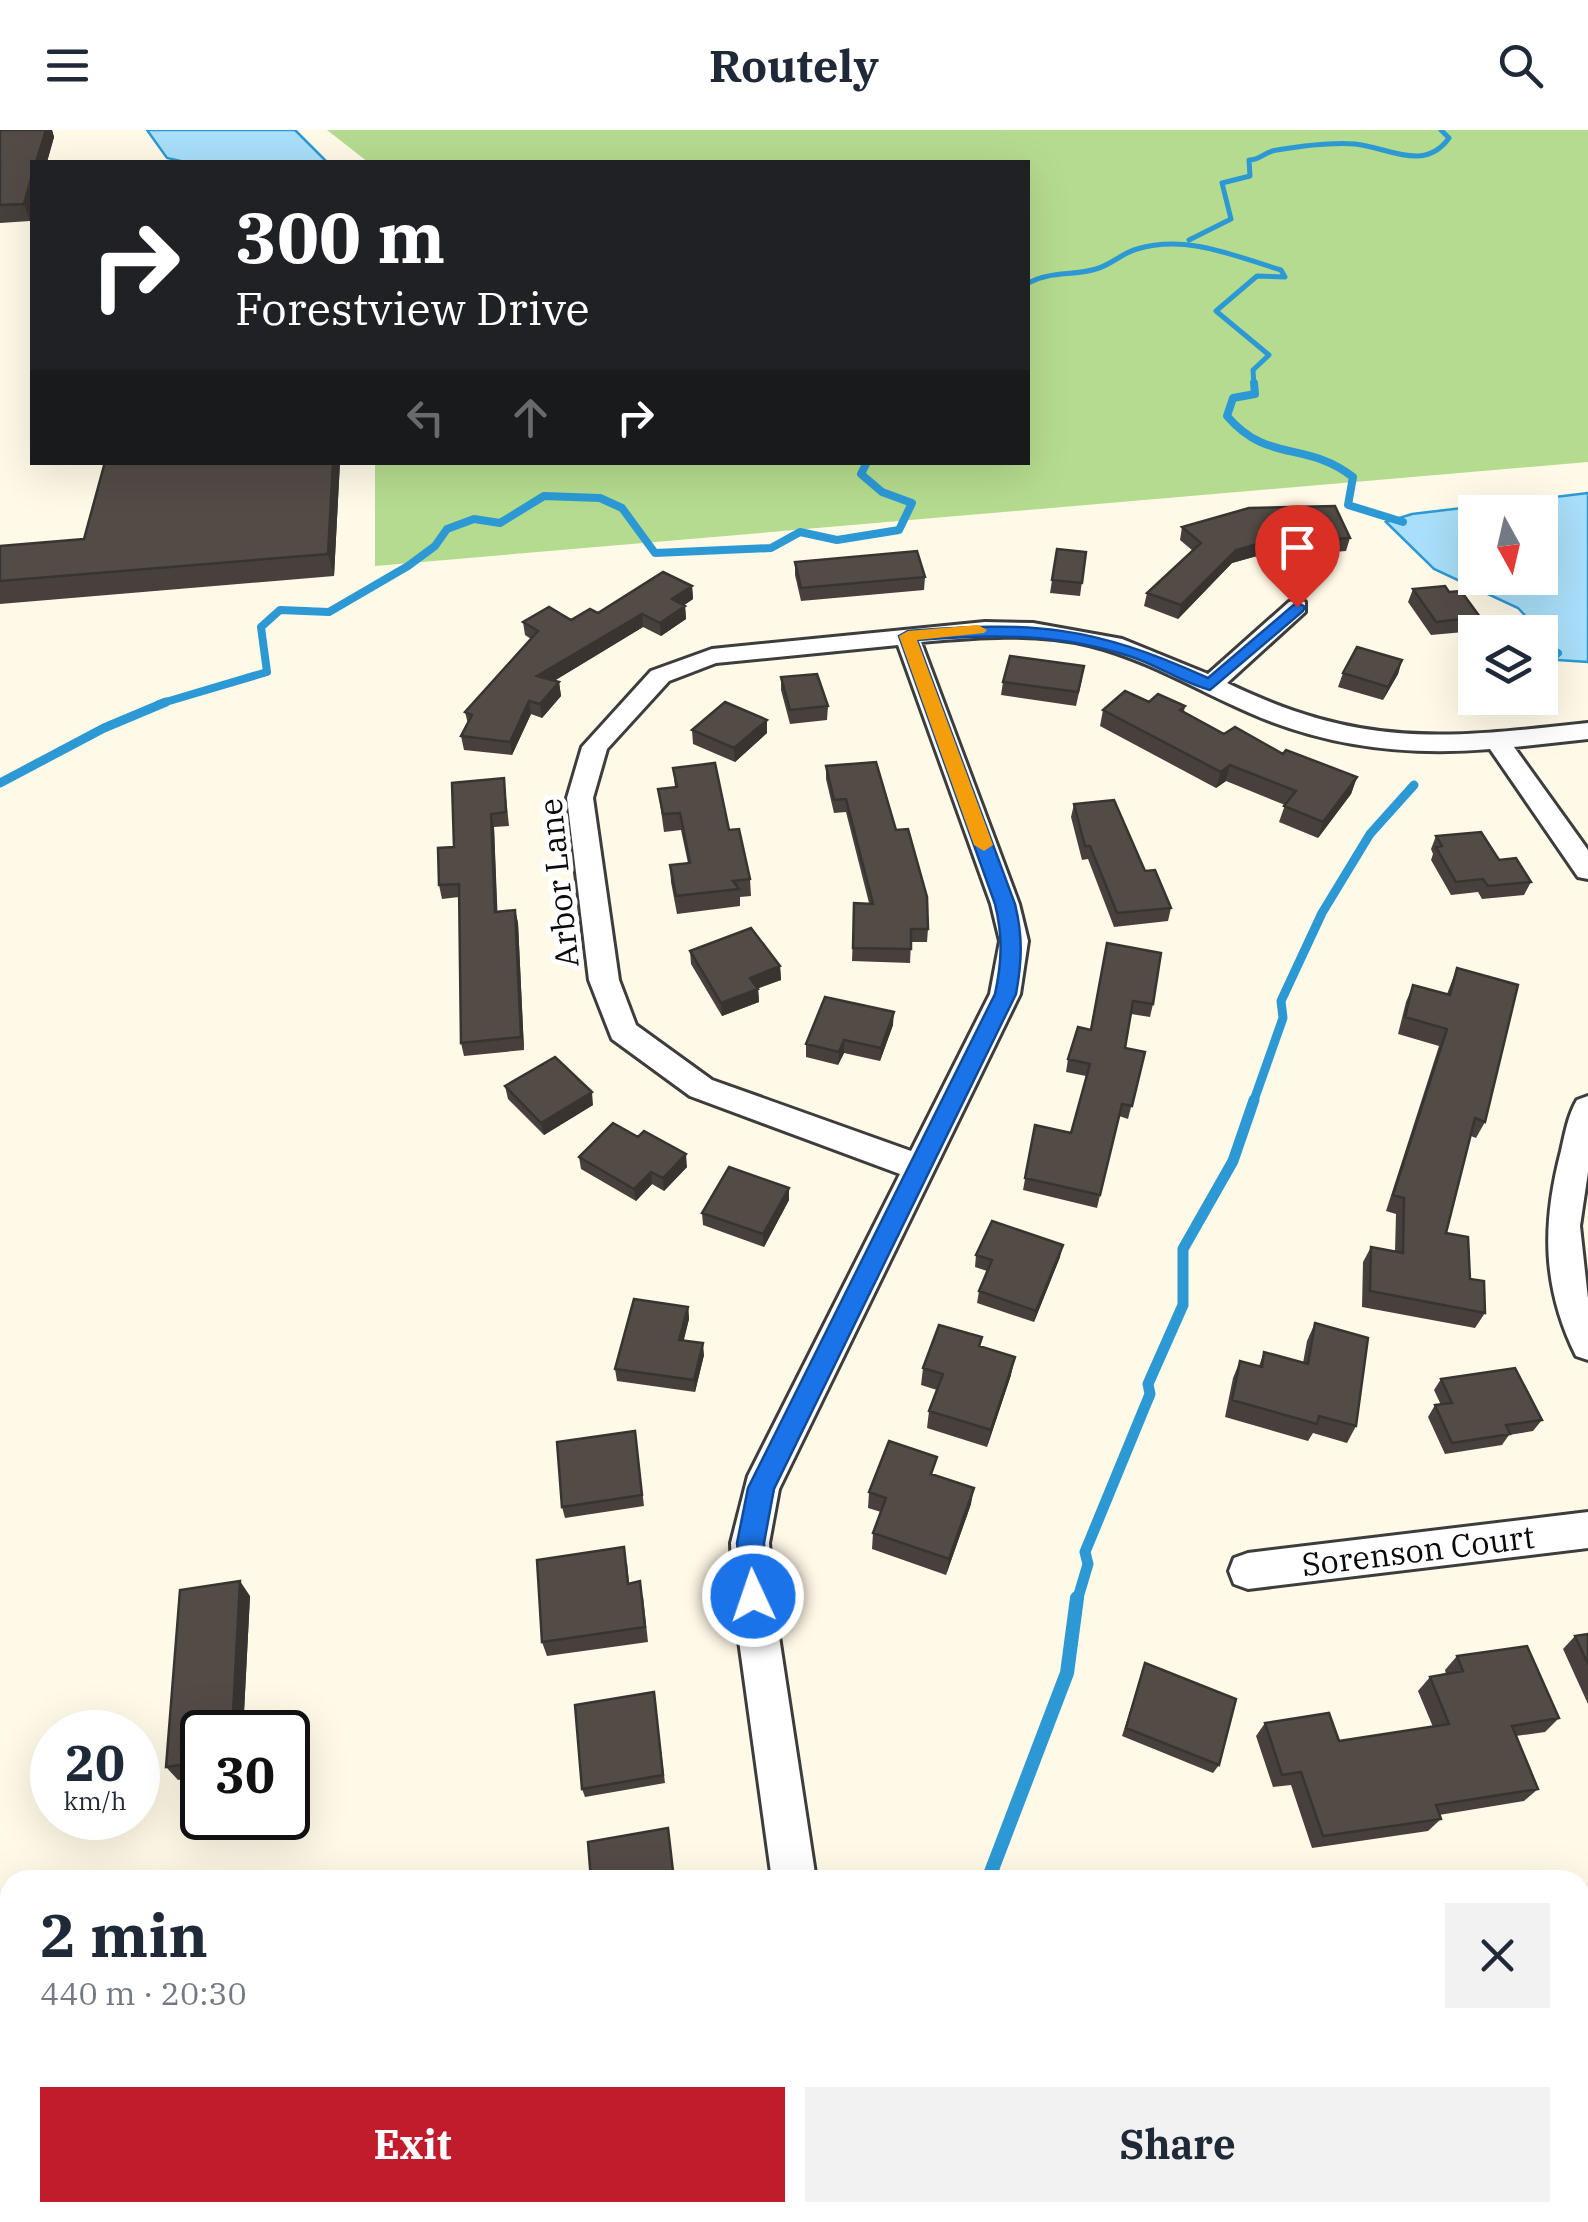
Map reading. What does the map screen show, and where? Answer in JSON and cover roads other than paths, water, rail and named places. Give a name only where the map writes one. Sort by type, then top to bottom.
[{"type":"street","points":[[1210,685],[1297,607]]},
{"type":"street","name":"Arbor Lane","points":[[918,1167],[700,1088],[622,1031],[604,980],[580,798],[595,746],[660,676],[712,656],[1004,628],[1083,636],[1143,655],[1306,726],[1361,740],[1428,746],[1588,731]]},
{"type":"street","points":[[793,1870],[753,1596],[750,1543],[761,1488],[1005,994],[1014,940],[1005,904],[908,636]]},
{"type":"street","points":[[1497,740],[1588,870]]},
{"type":"street","points":[[1588,1108],[1562,1208],[1560,1246],[1564,1277],[1588,1345]]},
{"type":"street","name":"Sorenson Court","points":[[1248,1570],[1588,1530]]},
{"type":"water","points":[[147,130],[295,130],[325,160],[176,160],[167,158]]},
{"type":"water","points":[[1588,493],[1588,662],[1558,660],[1558,615],[1524,615],[1490,595],[1558,595],[1558,497]]},
{"type":"water","points":[[1458,509],[1458,580],[1434,569],[1386,522],[1412,514]]},
{"type":"waterway","points":[[1189,240],[1231,219],[1222,183],[1250,176],[1249,160],[1273,151],[1336,144],[1417,156],[1439,148],[1449,138],[1441,130]]},
{"type":"waterway","points":[[1030,282],[1096,269],[1137,249],[1174,244],[1210,249],[1281,270],[1285,277],[1257,276],[1216,311],[1269,355],[1253,370],[1254,386]]},
{"type":"waterway","points":[[1254,383],[1255,394],[1233,398],[1227,416],[1242,431],[1272,447],[1335,466],[1353,477],[1348,505],[1403,522]]},
{"type":"waterway","points":[[159,704],[267,672],[261,627],[280,610],[329,612],[408,566],[435,546],[447,529],[474,519],[500,523],[544,496],[600,498],[622,508],[655,553],[771,548],[800,532],[837,540],[899,530],[912,503],[882,492],[861,474],[866,465]]},
{"type":"waterway","points":[[0,783],[104,728],[166,702]]},
{"type":"waterway","points":[[1253,1103],[1283,1018],[1281,1001],[1322,913],[1370,834],[1414,785]]},
{"type":"waterway","points":[[1077,1601],[1088,1564],[1085,1552],[1150,1394],[1148,1384],[1183,1305],[1183,1249],[1233,1161],[1254,1100]]},
{"type":"waterway","points":[[992,1870],[1067,1673],[1077,1598]]}]
